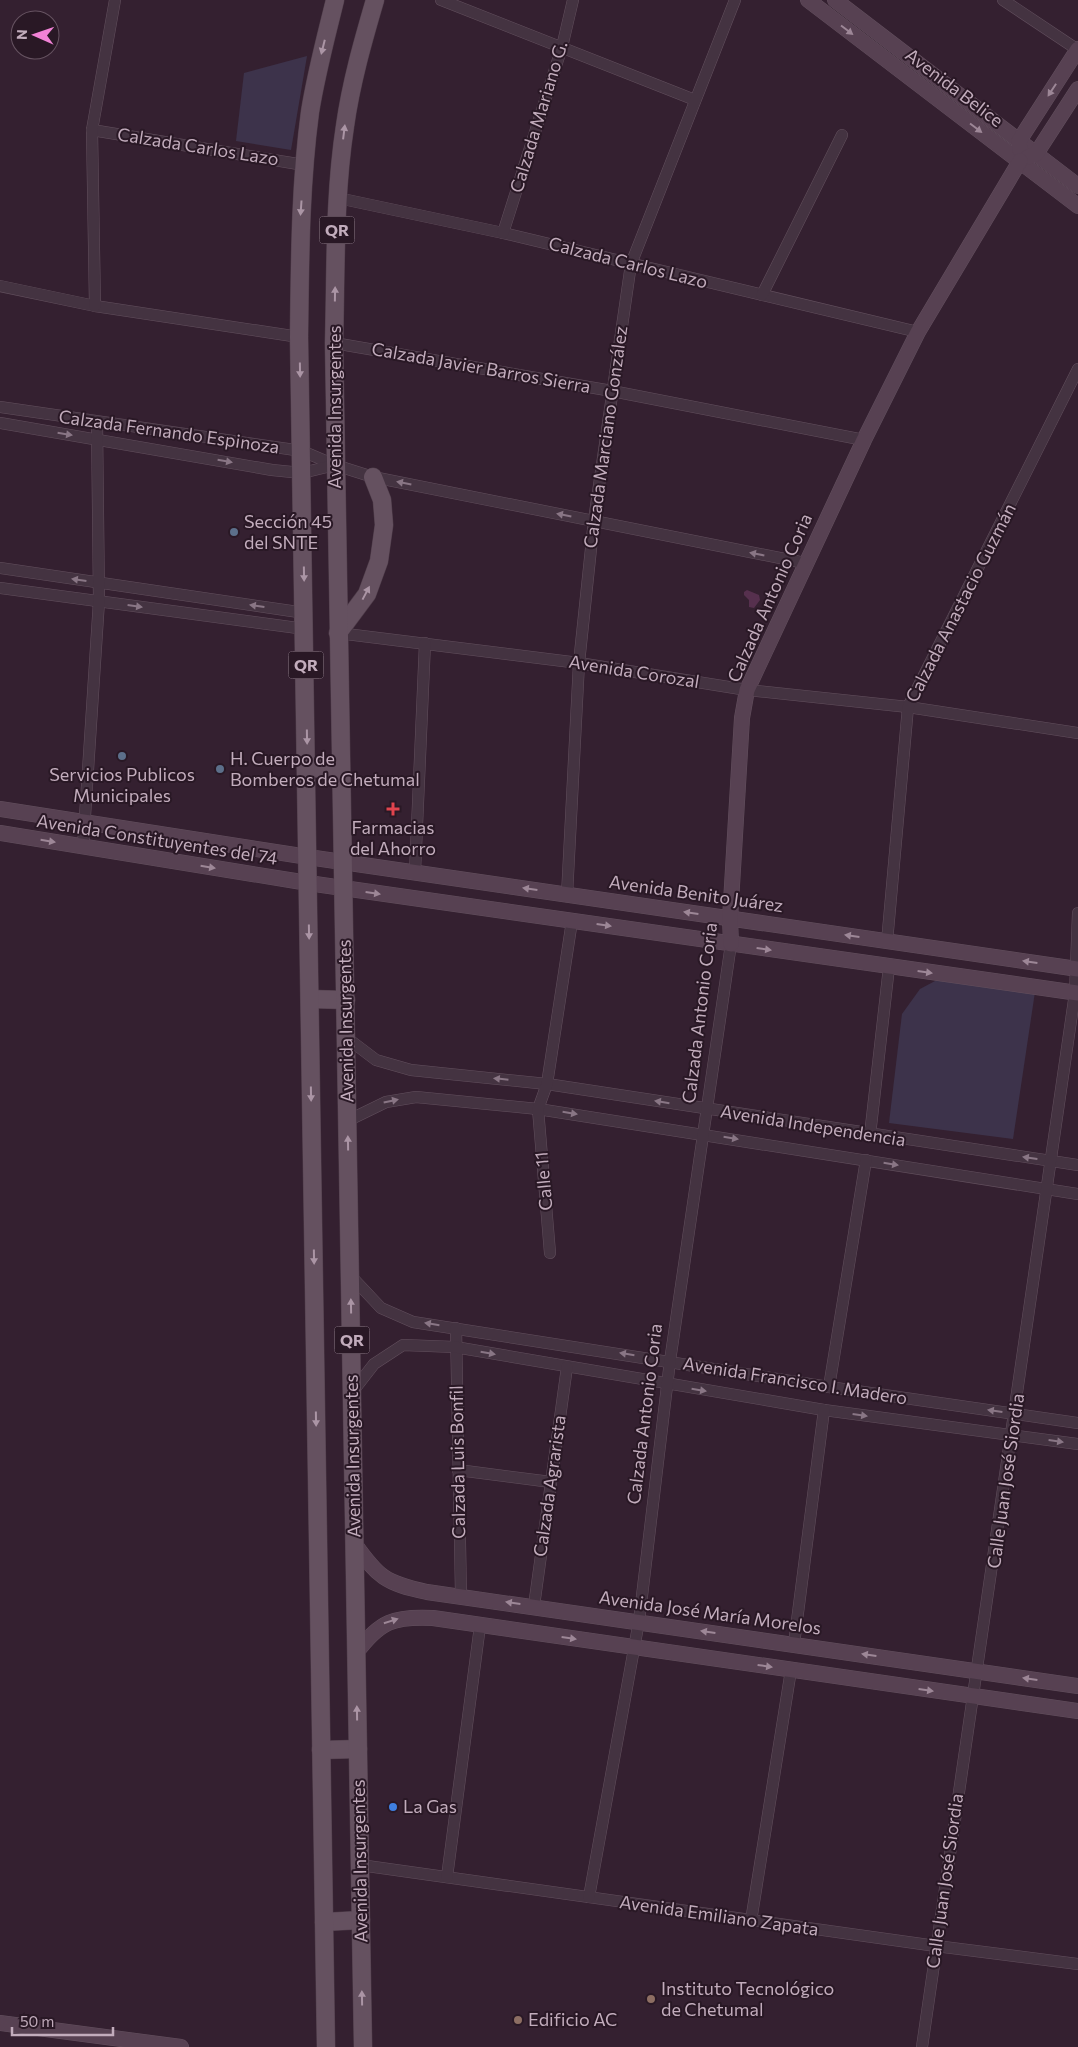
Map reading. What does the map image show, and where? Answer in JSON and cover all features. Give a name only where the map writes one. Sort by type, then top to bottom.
[{"type":"main road","name":"Avenida Insurgentes","points":[[326,2047],[308,883],[308,768],[299,337],[300,218],[304,165],[321,54],[335,0]]},
{"type":"main road","name":"Avenida Insurgentes","points":[[363,2047],[334,343],[338,198],[345,126],[361,50],[375,0]]},
{"type":"main road","name":"Avenida Belice","points":[[808,0],[1078,206]]},
{"type":"main road","name":"Avenida Belice","points":[[834,0],[1078,186]]},
{"type":"main road","points":[[1078,49],[1019,141],[1020,161],[1036,154],[1078,89]]},
{"type":"main road","name":"Calzada Antonio Coria","points":[[731,944],[730,919],[742,718],[747,690],[805,563],[918,332],[1020,161]]},
{"type":"main road","points":[[338,632],[367,594],[379,561],[384,517],[382,500],[373,477]]},
{"type":"main road","points":[[308,768],[340,769]]},
{"type":"main road","name":"Avenida Constituyentes del 74","points":[[0,809],[308,856]]},
{"type":"main road","name":"Avenida Constituyentes del 74","points":[[0,833],[308,883]]},
{"type":"main road","name":"Avenida Benito Juárez","points":[[308,856],[1077,969]]},
{"type":"main road","points":[[308,883],[1076,993]]},
{"type":"main road","points":[[310,999],[346,1000]]},
{"type":"main road","name":"Avenida José María Morelos","points":[[354,1543],[372,1568],[387,1581],[427,1592],[460,1595],[1078,1686]]},
{"type":"main road","points":[[356,1653],[370,1635],[384,1624],[400,1618],[433,1618],[1078,1711]]},
{"type":"main road","points":[[321,1750],[358,1749]]},
{"type":"main road","points":[[324,1922],[361,1920]]},
{"type":"main road","points":[[0,2023],[181,2047]]},
{"type":"street","points":[[95,306],[92,130],[115,0]]},
{"type":"street","points":[[441,0],[695,100]]},
{"type":"street","name":"Calzada Mariano G.","points":[[503,233],[562,47],[573,0]]},
{"type":"street","name":"Calzada Marciano González","points":[[567,894],[579,663],[594,520],[631,264],[735,0]]},
{"type":"street","points":[[1003,0],[1078,49]]},
{"type":"street","name":"Calzada Carlos Lazo","points":[[92,130],[304,165]]},
{"type":"street","points":[[762,295],[842,135]]},
{"type":"street","name":"Calzada Carlos Lazo","points":[[338,198],[503,233],[918,332]]},
{"type":"street","points":[[0,286],[95,306],[299,337]]},
{"type":"street","name":"Calzada Javier Barros Sierra","points":[[334,343],[612,391],[864,440]]},
{"type":"street","name":"Calzada Anastacio Guzmán","points":[[887,942],[908,707],[1078,369]]},
{"type":"street","name":"Calzada Fernando Espinoza","points":[[0,407],[302,451],[335,465],[373,477],[805,563]]},
{"type":"street","points":[[40,430],[42,413]]},
{"type":"street","points":[[84,847],[99,601],[97,422]]},
{"type":"street","name":"Calzada Fernando Espinoza","points":[[0,423],[302,473],[335,465]]},
{"type":"street","points":[[0,568],[99,583],[305,621]]},
{"type":"street","points":[[0,588],[99,601],[305,621]]},
{"type":"street","name":"Avenida Corozal","points":[[338,632],[579,663],[747,690],[908,707],[1078,733]]},
{"type":"street","points":[[415,872],[425,643]]},
{"type":"street","name":"Calle Juan José Siordia","points":[[922,2047],[1076,993],[1078,913]]},
{"type":"street","points":[[538,1108],[547,1084],[572,921]]},
{"type":"street","name":"Calzada Antonio Coria","points":[[589,1897],[639,1621],[670,1361],[731,944]]},
{"type":"street","points":[[870,1135],[889,966]]},
{"type":"street","name":"Avenida Independencia","points":[[347,1038],[376,1060],[411,1070],[547,1084],[870,1135],[1078,1165]]},
{"type":"street","name":"Avenida Independencia","points":[[347,1121],[386,1102],[416,1097],[538,1108],[1078,1194]]},
{"type":"street","name":"Calle 11","points":[[538,1108],[550,1253]]},
{"type":"street","points":[[829,1387],[866,1160]]},
{"type":"street","name":"Avenida Francisco I. Madero","points":[[350,1275],[381,1308],[413,1322],[829,1387],[1078,1423]]},
{"type":"street","name":"Calzada Luis Bonfil","points":[[456,1328],[460,1595]]},
{"type":"street","name":"Avenida Francisco I. Madero","points":[[353,1391],[374,1364],[403,1345],[455,1347],[667,1385],[824,1410],[1078,1444]]},
{"type":"street","name":"Calzada Agrarista","points":[[534,1606],[566,1366]]},
{"type":"street","points":[[794,1644],[824,1410]]},
{"type":"street","points":[[458,1470],[551,1482]]},
{"type":"street","points":[[447,1877],[480,1626]]},
{"type":"street","points":[[751,1921],[791,1670]]},
{"type":"street","name":"Avenida Emiliano Zapata","points":[[360,1865],[751,1921],[1078,1964]]},
{"type":"shaded area","points":[[307,56],[291,150],[236,141],[244,73]]},
{"type":"shaded area","points":[[747,590],[759,595],[760,600],[754,608],[749,607],[749,600],[744,595],[744,592]]},
{"type":"shaded area","points":[[950,973],[1036,985],[1013,1139],[889,1123],[902,1014],[920,989]]},
{"type":"place","name":"Sección 45 del SNTE","points":[[234,532]]},
{"type":"place","name":"Servicios Publicos Municipales","points":[[122,756]]},
{"type":"place","name":"H. Cuerpo de Bomberos de Chetumal","points":[[220,769]]},
{"type":"place","name":"Farmacias del Ahorro","points":[[393,809]]},
{"type":"place","name":"La Gas","points":[[393,1807]]},
{"type":"place","name":"Instituto Tecnológico de Chetumal","points":[[651,1999]]},
{"type":"place","name":"Edificio AC","points":[[518,2020]]}]
